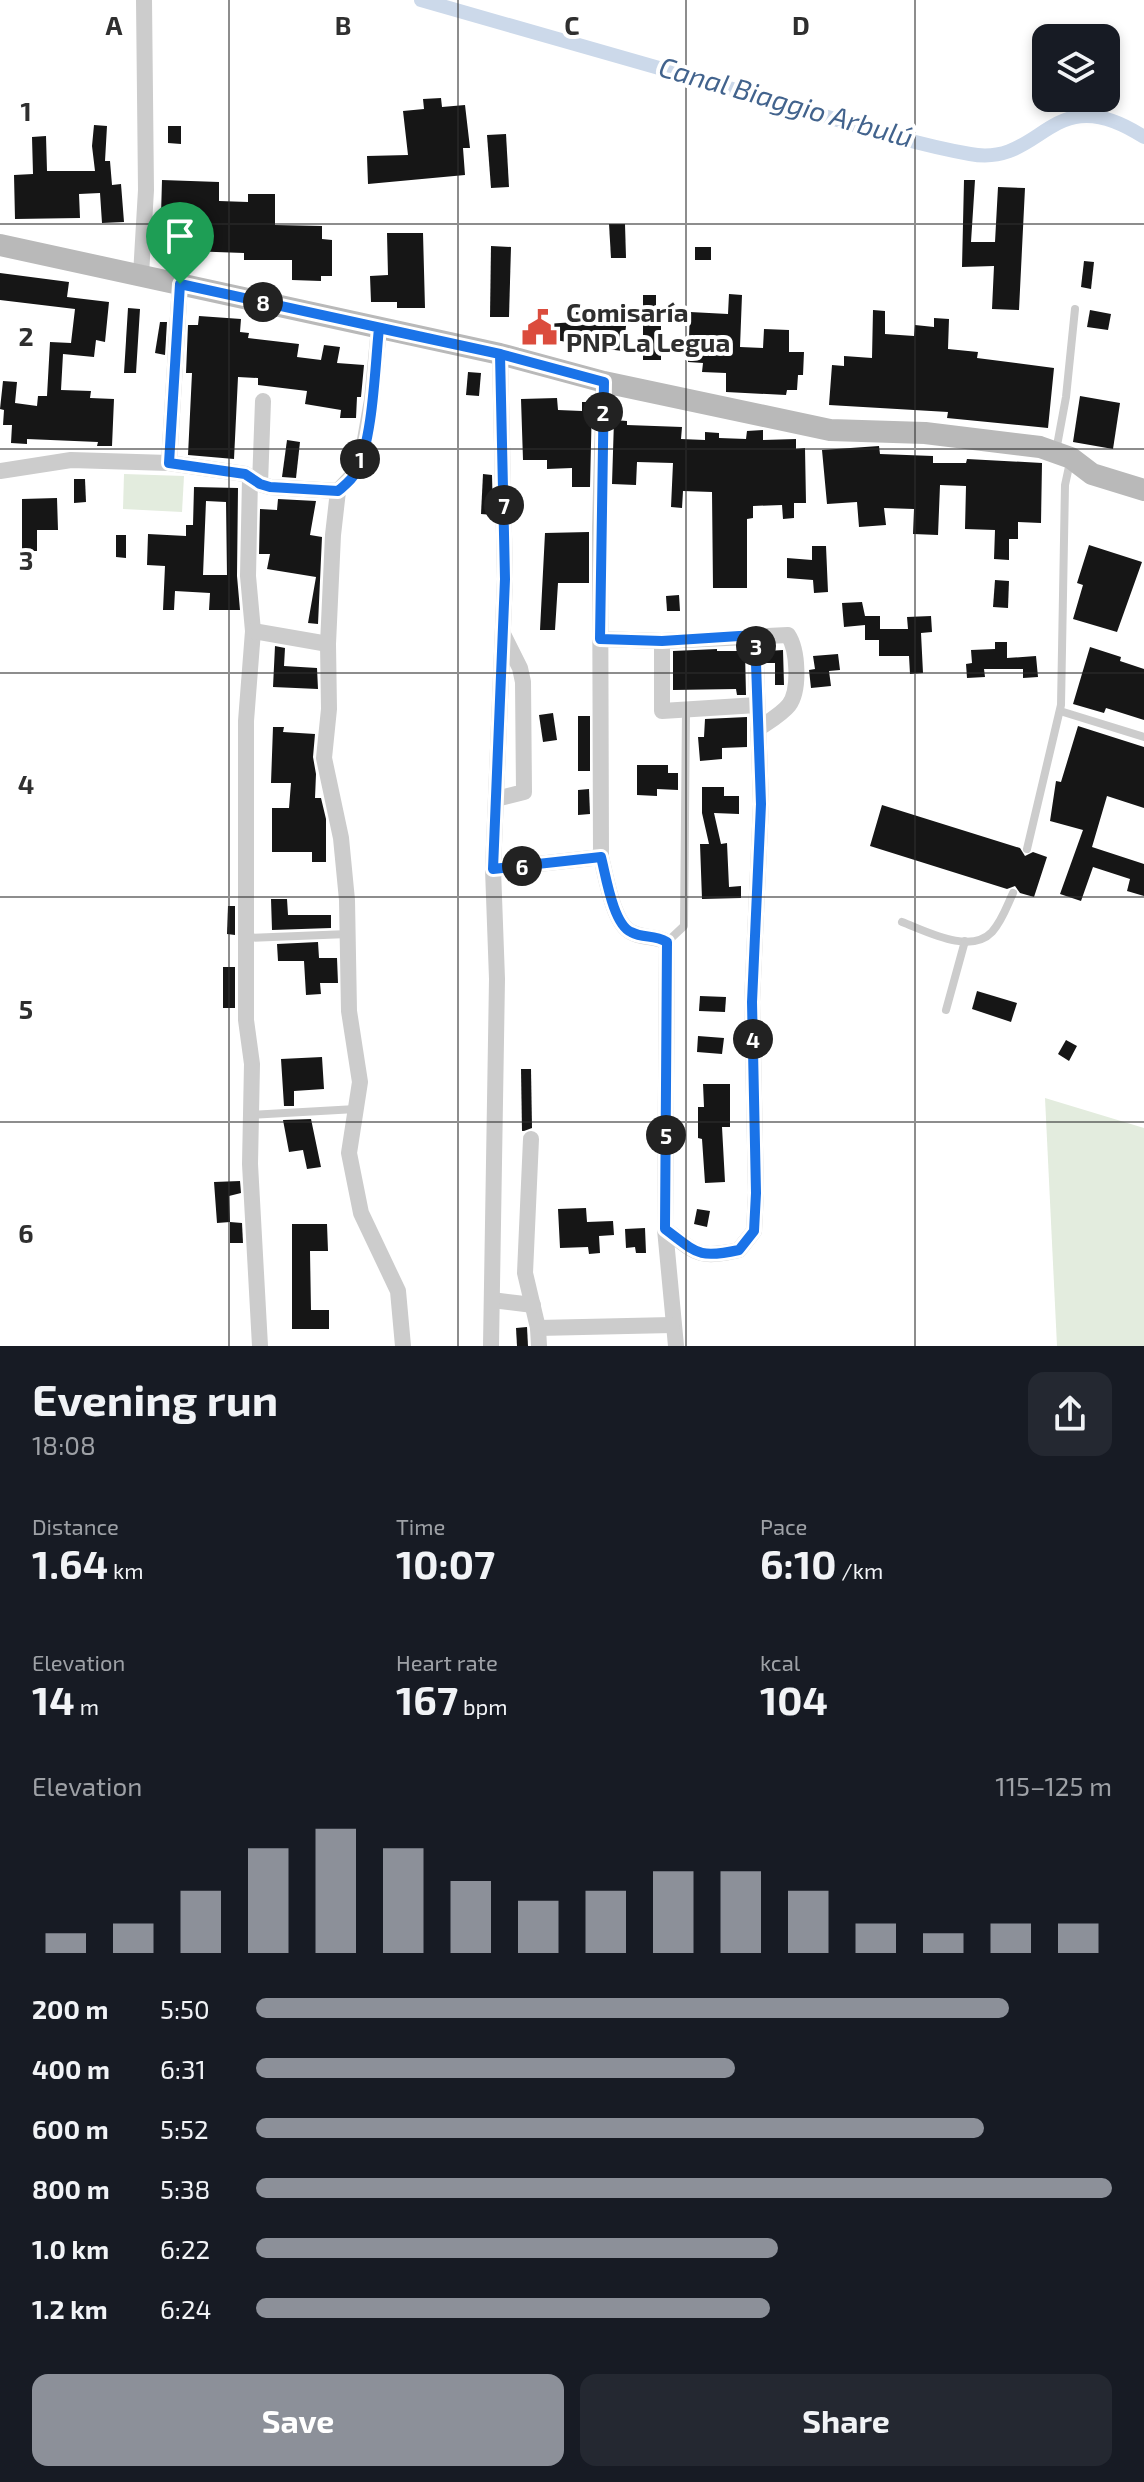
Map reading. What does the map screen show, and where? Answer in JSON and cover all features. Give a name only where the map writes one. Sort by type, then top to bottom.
[{"type":"main road","points":[[0,245],[830,430],[953,435],[1040,447],[1064,455],[1092,474],[1144,490]]},
{"type":"street","points":[[141,275],[146,190],[144,0]]},
{"type":"street","points":[[169,463],[180,284]]},
{"type":"street","points":[[379,328],[363,451],[356,472],[338,491],[333,535],[328,644],[329,709],[324,758],[341,838],[347,900],[349,1011],[360,1082],[349,1153],[361,1213],[398,1291],[403,1346]]},
{"type":"street","points":[[491,1346],[497,979],[493,869],[505,579],[500,354]]},
{"type":"street","points":[[604,382],[601,857],[614,905],[626,930],[636,935],[656,936],[667,942],[665,1229],[676,1346]]},
{"type":"street","points":[[260,1346],[250,1164],[252,1064],[246,1020],[246,721],[253,631],[248,576],[263,401]]},
{"type":"street","points":[[0,471],[71,460],[169,463],[245,474],[255,481],[338,491]]},
{"type":"street","points":[[253,631],[328,644]]},
{"type":"street","points":[[496,799],[524,792],[523,682],[517,660],[502,632]]},
{"type":"street","points":[[665,1229],[692,1250],[711,1256],[739,1250],[754,1231],[752,1002],[761,804],[755,635]]},
{"type":"street","points":[[600,639],[662,641],[788,635],[795,656],[792,699],[788,706],[758,729]]},
{"type":"street","points":[[662,641],[662,711],[757,705]]},
{"type":"street","points":[[493,869],[601,857]]},
{"type":"street","points":[[531,1139],[525,1273],[538,1328],[539,1346]]},
{"type":"street","points":[[492,1300],[533,1305]]},
{"type":"street","points":[[538,1328],[672,1325]]},
{"type":"lane","points":[[1027,849],[1060,711],[1066,397],[1075,309]]},
{"type":"lane","points":[[667,942],[684,926],[686,710]]},
{"type":"lane","points":[[1060,711],[1144,737]]},
{"type":"lane","points":[[902,922],[944,937],[973,941],[991,934],[1013,893]]},
{"type":"lane","points":[[246,938],[348,934]]},
{"type":"lane","points":[[946,1010],[965,941]]},
{"type":"lane","points":[[251,1115],[357,1109]]},
{"type":"shaded area","points":[[124,474],[184,476],[182,512],[123,509]]},
{"type":"shaded area","points":[[1045,1098],[1144,1128],[1144,1346],[1057,1346]]},
{"type":"building","points":[[441,98],[442,107],[465,105],[470,148],[463,148],[465,175],[368,184],[367,156],[408,155],[403,111],[424,109],[423,99]]},
{"type":"building","points":[[94,125],[107,126],[105,161],[110,161],[112,185],[121,184],[124,222],[102,223],[100,193],[79,194],[80,218],[15,219],[14,175],[33,174],[32,137],[46,136],[47,171],[95,171],[92,146]]},
{"type":"building","points":[[168,126],[181,126],[181,144],[168,143]]},
{"type":"building","points":[[506,134],[509,187],[491,188],[487,135]]},
{"type":"building","points":[[162,180],[219,182],[219,201],[248,202],[248,194],[275,194],[275,225],[322,226],[322,239],[332,240],[332,276],[321,276],[321,281],[292,280],[292,260],[244,260],[244,253],[160,250]]},
{"type":"building","points":[[964,180],[975,180],[971,242],[995,242],[998,187],[1025,188],[1019,310],[992,309],[994,266],[962,267]]},
{"type":"building","points":[[609,224],[625,224],[626,258],[611,258]]},
{"type":"building","points":[[387,233],[423,233],[425,308],[397,308],[397,302],[371,302],[370,276],[388,275]]},
{"type":"building","points":[[491,246],[511,247],[509,317],[490,317]]},
{"type":"building","points":[[695,247],[711,247],[711,260],[695,260]]},
{"type":"building","points":[[1084,261],[1094,262],[1091,289],[1081,287]]},
{"type":"building","points":[[0,273],[69,282],[67,297],[109,302],[105,342],[96,340],[94,357],[63,354],[61,390],[91,391],[90,398],[114,399],[112,446],[97,446],[98,442],[27,439],[27,444],[11,443],[12,425],[3,425],[4,410],[0,409],[3,381],[17,382],[15,403],[37,406],[38,396],[47,396],[50,342],[71,343],[75,309],[0,300]]},
{"type":"building","points":[[729,294],[742,295],[740,347],[763,348],[764,329],[789,330],[789,352],[804,352],[803,375],[798,375],[797,390],[787,390],[786,395],[726,392],[726,373],[702,372],[703,363],[688,362],[690,312],[728,314]]},
{"type":"building","points":[[643,295],[656,295],[656,311],[661,311],[661,360],[643,360]]},
{"type":"building","points":[[128,308],[140,309],[136,373],[124,373]]},
{"type":"building","points":[[873,310],[885,311],[885,334],[914,336],[915,325],[934,327],[934,318],[949,319],[948,349],[978,352],[977,358],[1054,368],[1048,428],[947,418],[948,412],[829,405],[832,365],[844,366],[844,356],[872,358]]},
{"type":"building","points":[[1090,310],[1111,314],[1108,330],[1087,327]]},
{"type":"building","points":[[576,312],[627,318],[623,351],[572,345],[545,338],[546,324],[575,322]]},
{"type":"building","points":[[199,316],[241,319],[240,332],[249,333],[248,338],[299,344],[297,357],[321,360],[324,345],[340,347],[337,363],[364,365],[356,418],[340,418],[341,410],[305,404],[307,391],[258,385],[258,378],[238,377],[234,459],[188,455],[192,373],[186,373],[188,325],[198,325]]},
{"type":"building","points":[[160,322],[167,322],[165,355],[155,353]]},
{"type":"building","points":[[468,372],[481,373],[479,396],[466,395]]},
{"type":"building","points":[[1080,396],[1120,403],[1113,449],[1073,442]]},
{"type":"building","points":[[557,398],[558,410],[582,411],[582,402],[592,402],[590,487],[572,487],[572,468],[547,469],[547,460],[523,460],[521,399]]},
{"type":"building","points":[[614,420],[627,421],[627,425],[682,427],[681,439],[705,440],[705,432],[719,433],[719,438],[746,439],[747,431],[763,430],[763,440],[796,439],[796,449],[805,448],[806,503],[794,503],[794,518],[783,519],[782,505],[753,506],[753,518],[747,519],[747,588],[713,588],[712,492],[683,491],[682,508],[671,507],[673,463],[637,462],[636,485],[612,484]]},
{"type":"building","points":[[287,440],[300,442],[296,478],[282,477]]},
{"type":"building","points":[[879,446],[880,454],[933,456],[933,463],[966,463],[967,459],[1042,463],[1041,523],[1018,522],[1018,539],[1009,539],[1009,560],[994,559],[995,530],[965,529],[966,486],[940,485],[938,535],[913,534],[914,509],[884,508],[886,525],[859,527],[857,502],[827,504],[822,450]]},
{"type":"building","points":[[483,474],[492,475],[493,515],[481,514]]},
{"type":"building","points":[[74,479],[85,479],[86,502],[74,503]]},
{"type":"building","points":[[194,487],[238,488],[237,576],[240,610],[209,610],[210,593],[175,591],[174,610],[163,610],[165,566],[147,565],[148,534],[186,536],[186,525],[193,525]],"holes":[[[206,501],[226,502],[227,575],[203,575]]]},
{"type":"building","points":[[57,498],[58,530],[37,530],[37,551],[22,551],[22,499]]},
{"type":"building","points":[[278,499],[316,501],[310,535],[322,537],[318,624],[308,623],[316,577],[267,569],[270,554],[259,554],[260,509],[277,510]]},
{"type":"building","points":[[589,532],[589,583],[558,583],[555,630],[540,630],[545,533]]},
{"type":"building","points":[[116,535],[126,535],[126,558],[116,557]]},
{"type":"building","points":[[1089,545],[1142,562],[1117,632],[1073,619],[1083,585],[1077,583]]},
{"type":"building","points":[[812,546],[826,546],[828,592],[814,593],[813,580],[787,578],[787,558],[812,560]]},
{"type":"building","points":[[995,580],[1009,581],[1008,608],[993,607]]},
{"type":"building","points":[[679,595],[680,611],[667,611],[666,596]]},
{"type":"building","points":[[862,602],[865,616],[880,616],[880,629],[908,629],[907,617],[931,616],[932,632],[921,633],[923,673],[910,674],[909,656],[879,656],[879,640],[865,640],[865,625],[844,627],[842,603]]},
{"type":"building","points":[[995,642],[1007,642],[1007,658],[1036,656],[1038,677],[1023,678],[1023,669],[984,669],[985,677],[967,678],[966,664],[972,663],[971,650],[995,649]]},
{"type":"building","points":[[275,646],[285,648],[284,666],[317,668],[318,689],[273,687]]},
{"type":"building","points":[[1090,647],[1121,657],[1120,661],[1144,669],[1144,720],[1106,708],[1104,713],[1073,704]]},
{"type":"building","points":[[783,650],[784,685],[775,685],[775,663],[767,663],[767,651]]},
{"type":"building","points":[[673,651],[745,651],[746,695],[737,695],[736,689],[673,690]]},
{"type":"building","points":[[838,654],[840,670],[829,671],[831,686],[811,688],[809,670],[815,669],[813,656]]},
{"type":"building","points":[[553,713],[557,740],[543,742],[539,715]]},
{"type":"building","points":[[578,716],[590,716],[590,771],[578,771]]},
{"type":"building","points":[[747,717],[747,747],[722,748],[722,759],[700,761],[698,737],[704,737],[705,719]]},
{"type":"building","points":[[1078,726],[1144,747],[1144,808],[1107,796],[1092,847],[1144,864],[1144,896],[1127,891],[1130,879],[1093,867],[1081,901],[1060,894],[1083,830],[1050,821],[1056,781],[1061,782]]},
{"type":"building","points":[[273,727],[284,727],[283,732],[315,734],[315,798],[321,798],[326,819],[326,862],[312,862],[312,852],[272,852],[272,808],[289,808],[291,783],[271,783]]},
{"type":"building","points":[[637,765],[668,765],[668,773],[678,773],[678,790],[657,789],[657,796],[637,795]]},
{"type":"building","points":[[702,787],[724,787],[724,796],[739,796],[739,814],[714,813],[721,844],[727,843],[729,887],[741,886],[741,898],[702,899],[700,844],[709,844],[702,813]]},
{"type":"building","points":[[589,789],[590,814],[578,815],[578,790]]},
{"type":"building","points":[[882,805],[1020,848],[1025,856],[1033,852],[1047,857],[1034,897],[1020,893],[1015,886],[1007,889],[870,846]]},
{"type":"building","points":[[271,899],[287,899],[288,915],[331,915],[331,928],[272,930]]},
{"type":"building","points":[[228,906],[235,906],[235,935],[227,934]]},
{"type":"building","points":[[318,942],[319,958],[337,958],[338,983],[320,983],[321,994],[306,995],[304,961],[278,961],[277,944]]},
{"type":"building","points":[[223,967],[235,967],[235,1008],[223,1008]]},
{"type":"building","points":[[977,991],[1017,1003],[1011,1022],[972,1009]]},
{"type":"building","points":[[700,996],[726,997],[725,1012],[699,1011]]},
{"type":"building","points":[[698,1036],[724,1038],[722,1054],[697,1052]]},
{"type":"building","points":[[1066,1040],[1077,1046],[1069,1061],[1058,1054]]},
{"type":"building","points":[[322,1057],[324,1089],[294,1091],[294,1106],[284,1106],[281,1059]]},
{"type":"building","points":[[521,1069],[531,1069],[532,1128],[524,1131],[522,1131]]},
{"type":"building","points":[[703,1084],[730,1084],[730,1127],[722,1127],[725,1182],[705,1183],[702,1139],[698,1138],[698,1107],[704,1107]]},
{"type":"building","points":[[311,1119],[321,1167],[307,1169],[303,1150],[289,1152],[283,1120]]},
{"type":"building","points":[[240,1181],[241,1193],[229,1196],[230,1222],[217,1223],[214,1182]]},
{"type":"building","points":[[586,1208],[587,1222],[613,1221],[614,1235],[599,1236],[600,1253],[589,1254],[588,1247],[560,1248],[558,1209]]},
{"type":"building","points":[[697,1209],[710,1211],[707,1227],[694,1224]]},
{"type":"building","points":[[230,1222],[242,1223],[243,1243],[230,1243]]},
{"type":"building","points":[[292,1224],[327,1224],[328,1251],[310,1251],[311,1310],[329,1310],[329,1329],[292,1329]]},
{"type":"building","points":[[645,1228],[646,1253],[636,1253],[635,1247],[626,1248],[625,1229]]},
{"type":"building","points":[[527,1327],[528,1346],[517,1346],[516,1328]]},
{"type":"waterway","name":"Canal Biaggio Arbulú","points":[[421,0],[895,137],[970,154],[995,155],[1015,149],[1067,119],[1088,116],[1113,121],[1144,137]]},
{"type":"place","name":"Comisaría PNP La Legua","points":[[540,328]]},
{"type":"route","points":[[180,284],[169,463],[245,474],[270,487],[338,491],[356,472],[363,451],[379,328],[500,354],[604,382],[600,639],[662,641],[755,635],[761,804],[752,1002],[756,1193],[754,1231],[739,1250],[711,1256],[692,1250],[665,1229],[667,942],[656,936],[636,935],[626,930],[618,917],[601,857],[493,869],[505,579],[500,354],[180,284]]}]
